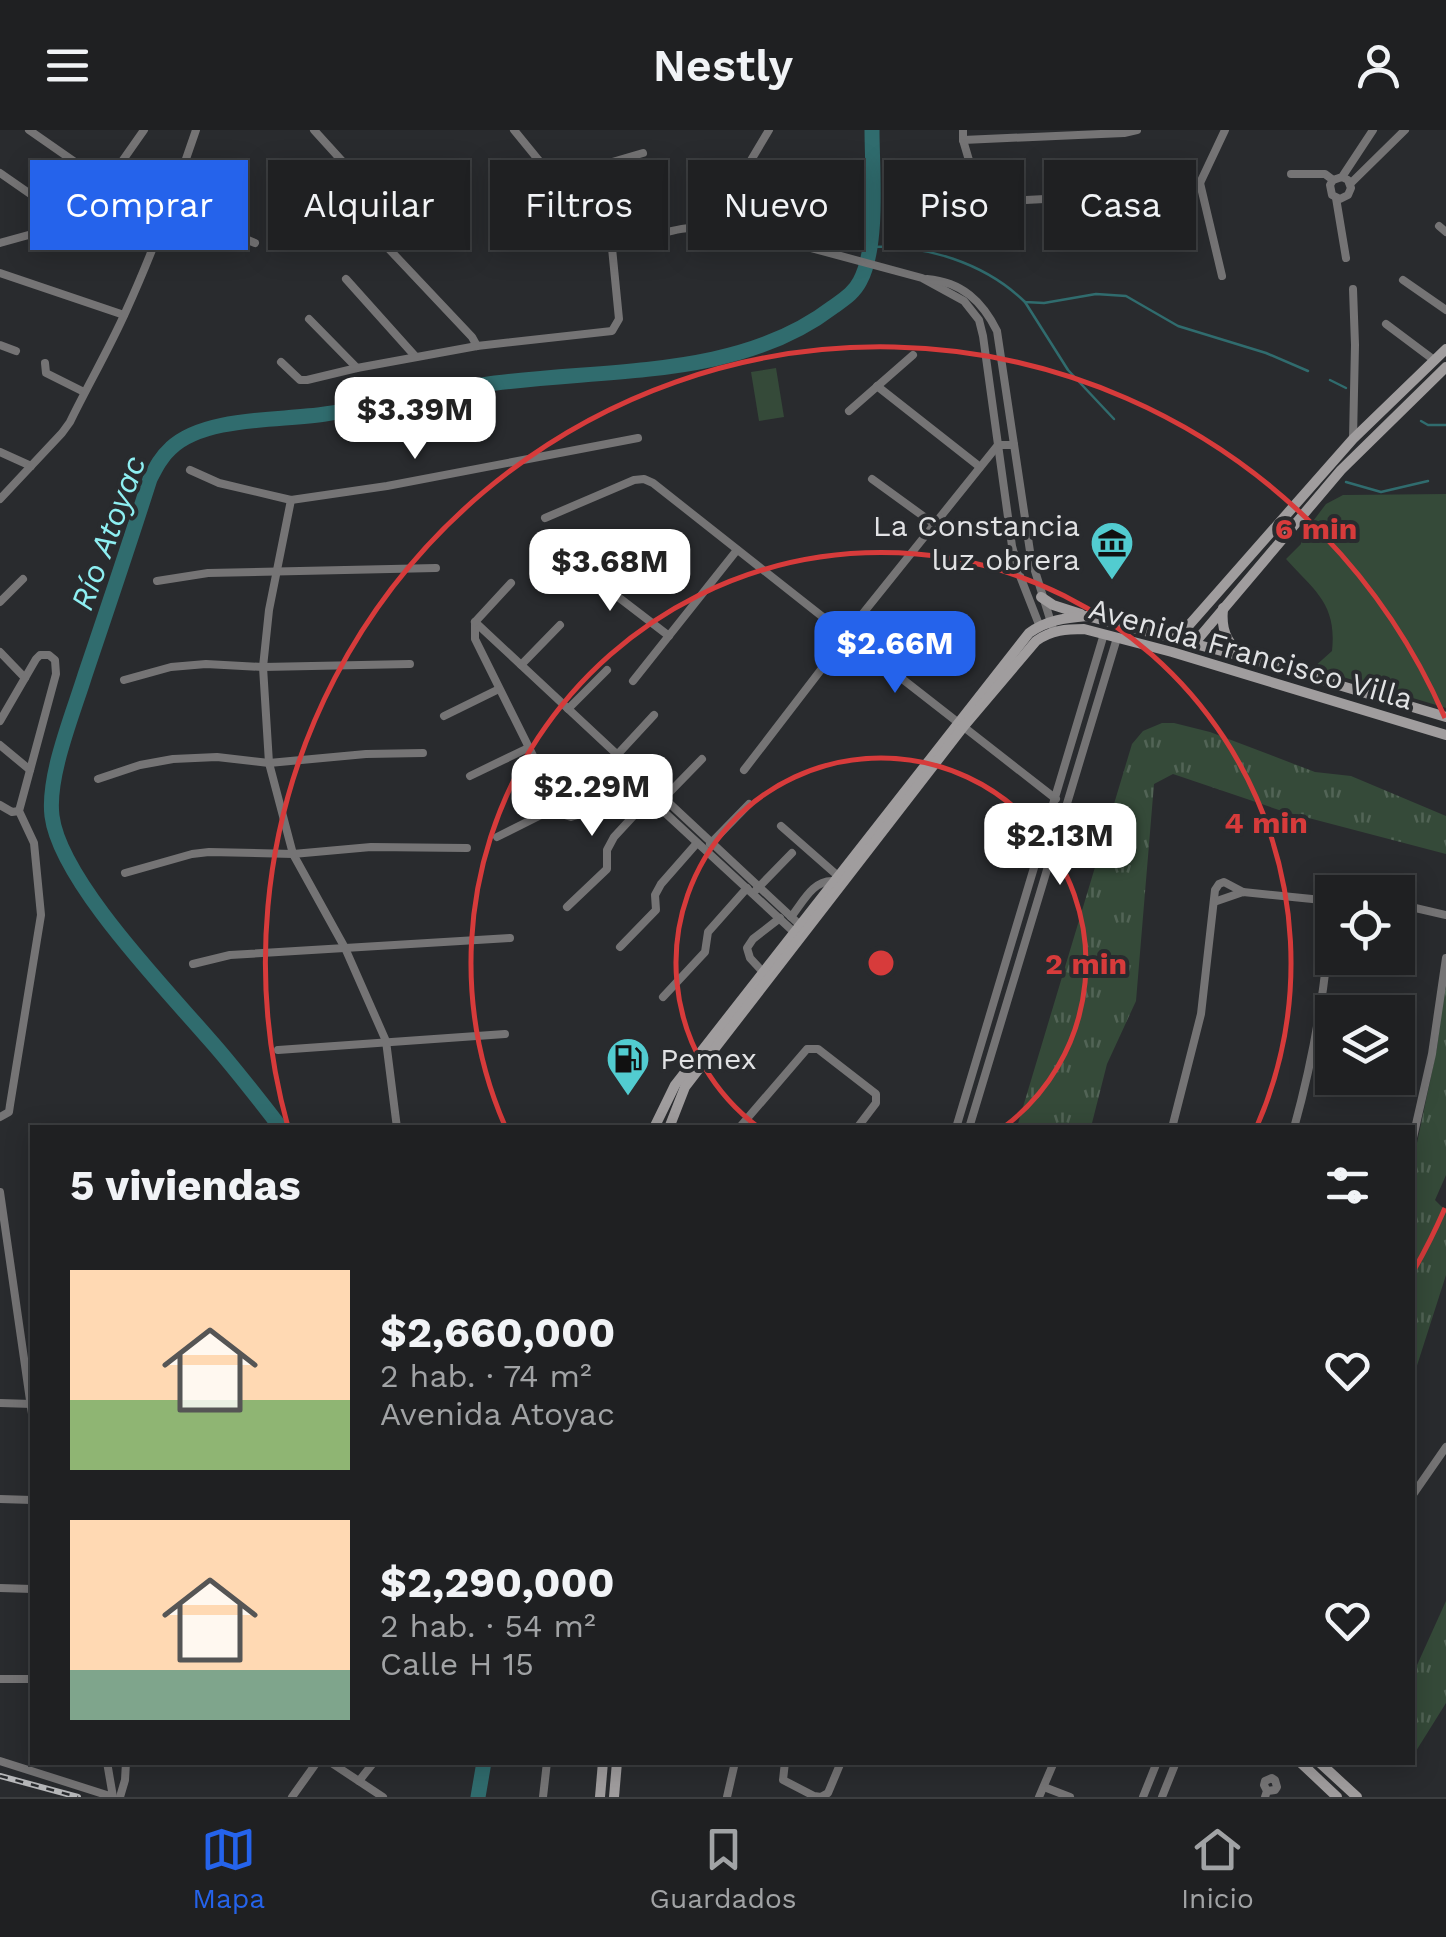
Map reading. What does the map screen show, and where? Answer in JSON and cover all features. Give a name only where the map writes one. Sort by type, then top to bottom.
[{"type":"main road","points":[[1172,652],[1175,639],[1329,465],[1446,349]]},
{"type":"main road","points":[[1190,658],[1192,644],[1342,470],[1445,370]]},
{"type":"main road","points":[[1041,596],[1087,616]]},
{"type":"main road","points":[[1223,608],[1222,626],[1227,641],[1241,656]]},
{"type":"main road","name":"Avenida Francisco Villa","points":[[1047,629],[1087,616],[1241,656],[1446,718]]},
{"type":"main road","points":[[655,1125],[675,1085],[1029,633],[1047,629]]},
{"type":"main road","name":"Avenida Francisco Villa","points":[[1047,629],[1084,629],[1104,634],[1446,734]]},
{"type":"main road","points":[[670,1125],[684,1087],[798,928],[961,724]]},
{"type":"main road","points":[[600,1797],[603,1765]]},
{"type":"main road","points":[[614,1797],[618,1765]]},
{"type":"main road","points":[[1303,1765],[1337,1797]]},
{"type":"main road","points":[[1323,1765],[1357,1797]]},
{"type":"street","points":[[29,130],[72,160]]},
{"type":"street","points":[[124,160],[144,130]]},
{"type":"street","points":[[186,160],[196,130]]},
{"type":"street","points":[[314,130],[341,160]]},
{"type":"street","points":[[514,130],[538,160]]},
{"type":"street","points":[[751,160],[769,130]]},
{"type":"street","points":[[1137,130],[963,135],[980,194],[994,202],[1189,191],[1200,183],[1225,130]]},
{"type":"street","points":[[1346,258],[1336,198],[1330,190],[1372,130]]},
{"type":"street","points":[[1336,198],[1348,195],[1350,184],[1405,130]]},
{"type":"street","points":[[618,160],[642,153]]},
{"type":"street","points":[[0,173],[30,194]]},
{"type":"street","points":[[1290,174],[1325,174],[1350,184]]},
{"type":"street","points":[[1200,183],[1222,276]]},
{"type":"street","points":[[0,243],[30,235]]},
{"type":"street","points":[[248,240],[255,243]]},
{"type":"street","points":[[0,499],[62,433],[124,315],[152,250]]},
{"type":"street","points":[[391,250],[477,346]]},
{"type":"street","points":[[281,362],[300,380],[307,380],[477,346],[612,331],[619,320],[612,250]]},
{"type":"street","points":[[817,250],[941,280],[971,294],[990,315],[998,331],[1031,558],[1047,629]]},
{"type":"street","points":[[0,272],[124,315]]},
{"type":"street","points":[[346,278],[415,356]]},
{"type":"street","points":[[922,278],[964,302],[979,320],[1012,546],[1020,576],[1047,629]]},
{"type":"street","points":[[1403,280],[1446,310]]},
{"type":"street","points":[[1353,289],[1353,439]]},
{"type":"street","points":[[310,320],[357,368]]},
{"type":"street","points":[[1386,324],[1434,360]]},
{"type":"street","points":[[0,345],[16,351]]},
{"type":"street","points":[[849,411],[912,355]]},
{"type":"street","points":[[44,362],[46,373],[84,392]]},
{"type":"street","points":[[877,386],[980,467]]},
{"type":"street","points":[[190,470],[219,484],[291,500],[387,486],[638,438]]},
{"type":"street","points":[[852,627],[998,445],[1014,444]]},
{"type":"street","points":[[0,452],[31,466]]},
{"type":"street","points":[[872,479],[934,524]]},
{"type":"street","points":[[546,518],[634,480],[654,482],[838,629]]},
{"type":"street","points":[[291,500],[276,571],[263,667],[269,763],[293,854],[345,948],[386,1041],[397,1125]]},
{"type":"street","points":[[633,681],[737,550]]},
{"type":"street","points":[[579,567],[669,636]]},
{"type":"street","points":[[157,581],[208,573],[436,568]]},
{"type":"street","points":[[0,602],[23,579]]},
{"type":"street","points":[[511,583],[475,622],[474,639],[557,807],[562,814],[579,816],[626,770]]},
{"type":"street","points":[[475,622],[617,755],[626,770],[780,918],[798,928]]},
{"type":"street","points":[[521,665],[560,625]]},
{"type":"street","points":[[852,627],[854,642],[840,645],[836,640],[838,629],[852,627]]},
{"type":"street","points":[[957,1125],[1104,634]]},
{"type":"street","points":[[970,1125],[1117,638]]},
{"type":"street","points":[[854,642],[1065,806]]},
{"type":"street","points":[[744,770],[840,645]]},
{"type":"street","points":[[0,652],[25,678]]},
{"type":"street","points":[[0,720],[40,655],[49,655],[55,660],[56,674],[20,810],[34,843],[41,914],[9,1112],[0,1116]]},
{"type":"street","points":[[124,680],[171,667],[206,664],[410,664]]},
{"type":"street","points":[[568,709],[606,670]]},
{"type":"street","points":[[444,716],[499,689]]},
{"type":"street","points":[[617,755],[654,715]]},
{"type":"street","points":[[0,745],[30,770]]},
{"type":"street","points":[[470,776],[528,748]]},
{"type":"street","points":[[98,779],[173,759],[216,757],[269,763],[423,753]]},
{"type":"street","points":[[566,907],[607,869],[607,850],[614,837],[702,760]]},
{"type":"street","points":[[626,770],[657,801]]},
{"type":"street","points":[[620,948],[656,910],[655,895],[660,884],[749,804]]},
{"type":"street","points":[[0,805],[12,812],[20,810]]},
{"type":"street","points":[[497,837],[557,807]]},
{"type":"street","points":[[781,826],[836,878]]},
{"type":"street","points":[[126,873],[209,852],[293,854],[371,847],[467,848]]},
{"type":"street","points":[[663,997],[705,952],[708,932],[792,853]]},
{"type":"street","points":[[1173,1125],[1200,1014],[1215,890],[1224,882],[1244,892],[1315,899]]},
{"type":"street","points":[[753,890],[798,928]]},
{"type":"street","points":[[1415,908],[1446,915]]},
{"type":"street","points":[[763,972],[750,958],[747,948],[780,918]]},
{"type":"street","points":[[192,964],[230,955],[510,938]]},
{"type":"street","points":[[1415,1129],[1432,1054],[1446,958]]},
{"type":"street","points":[[1295,1125],[1317,1037],[1325,975]]},
{"type":"street","points":[[278,1050],[505,1034]]},
{"type":"street","points":[[743,1125],[806,1049],[813,1047],[876,1094],[876,1103],[859,1125]]},
{"type":"street","points":[[0,1192],[30,1394]]},
{"type":"street","points":[[0,1404],[30,1407]]},
{"type":"street","points":[[1415,1492],[1446,1447]]},
{"type":"street","points":[[0,1499],[30,1500]]},
{"type":"street","points":[[0,1588],[30,1588]]},
{"type":"street","points":[[0,1678],[30,1679]]},
{"type":"street","points":[[0,1762],[116,1797]]},
{"type":"street","points":[[107,1765],[116,1797]]},
{"type":"street","points":[[116,1797],[125,1780],[126,1765]]},
{"type":"street","points":[[292,1797],[315,1765]]},
{"type":"street","points":[[334,1765],[384,1797]]},
{"type":"street","points":[[359,1782],[372,1765]]},
{"type":"street","points":[[543,1797],[547,1765]]},
{"type":"street","points":[[727,1797],[735,1765]]},
{"type":"street","points":[[785,1765],[783,1780],[821,1797],[828,1793],[840,1765]]},
{"type":"street","points":[[1039,1797],[1053,1765]]},
{"type":"street","points":[[1143,1797],[1156,1765]]},
{"type":"street","points":[[1162,1797],[1175,1765]]},
{"type":"street","points":[[1044,1787],[1070,1797]]},
{"type":"green space","points":[[776,368],[784,417],[759,421],[751,372]]},
{"type":"green space","points":[[1446,494],[1446,708],[1313,668],[1332,651],[1331,621],[1322,599],[1286,559],[1301,544],[1301,537],[1326,504],[1343,495]]},
{"type":"green space","points":[[1174,723],[1210,732],[1315,772],[1351,776],[1446,816],[1446,854],[1282,811],[1173,774],[1154,784],[1136,1001],[1107,1064],[1092,1125],[1018,1125],[1132,744],[1143,731]]},
{"type":"green space","points":[[1446,975],[1446,1175],[1435,1200],[1446,1211],[1446,1275],[1415,1372],[1415,1152],[1437,1048]]},
{"type":"green space","points":[[1446,1601],[1446,1703],[1415,1751],[1415,1670]]},
{"type":"waterway","name":"Río Atoyac","points":[[279,1125],[94,901],[59,842],[52,816],[53,783],[62,745],[157,466],[167,451],[186,438],[223,425],[345,411],[482,385],[709,360],[795,331],[848,296],[866,266],[873,207],[872,130]]},
{"type":"waterway","points":[[869,247],[911,249],[953,259],[992,277],[1025,302],[1044,303],[1096,294],[1126,296],[1178,326],[1266,353],[1308,371]]},
{"type":"waterway","points":[[1025,302],[1068,370],[1114,419]]},
{"type":"waterway","points":[[1330,380],[1346,388]]},
{"type":"waterway","points":[[1421,421],[1446,425]]},
{"type":"waterway","points":[[1346,482],[1381,492],[1428,481]]},
{"type":"waterway","name":"Río Atoyac","points":[[478,1797],[483,1765]]},
{"type":"railway","points":[[0,1776],[78,1797]]},
{"type":"place","name":"La Constancia luz obrera","points":[[1112,581]]},
{"type":"place","name":"Pemex","points":[[628,1097]]}]
